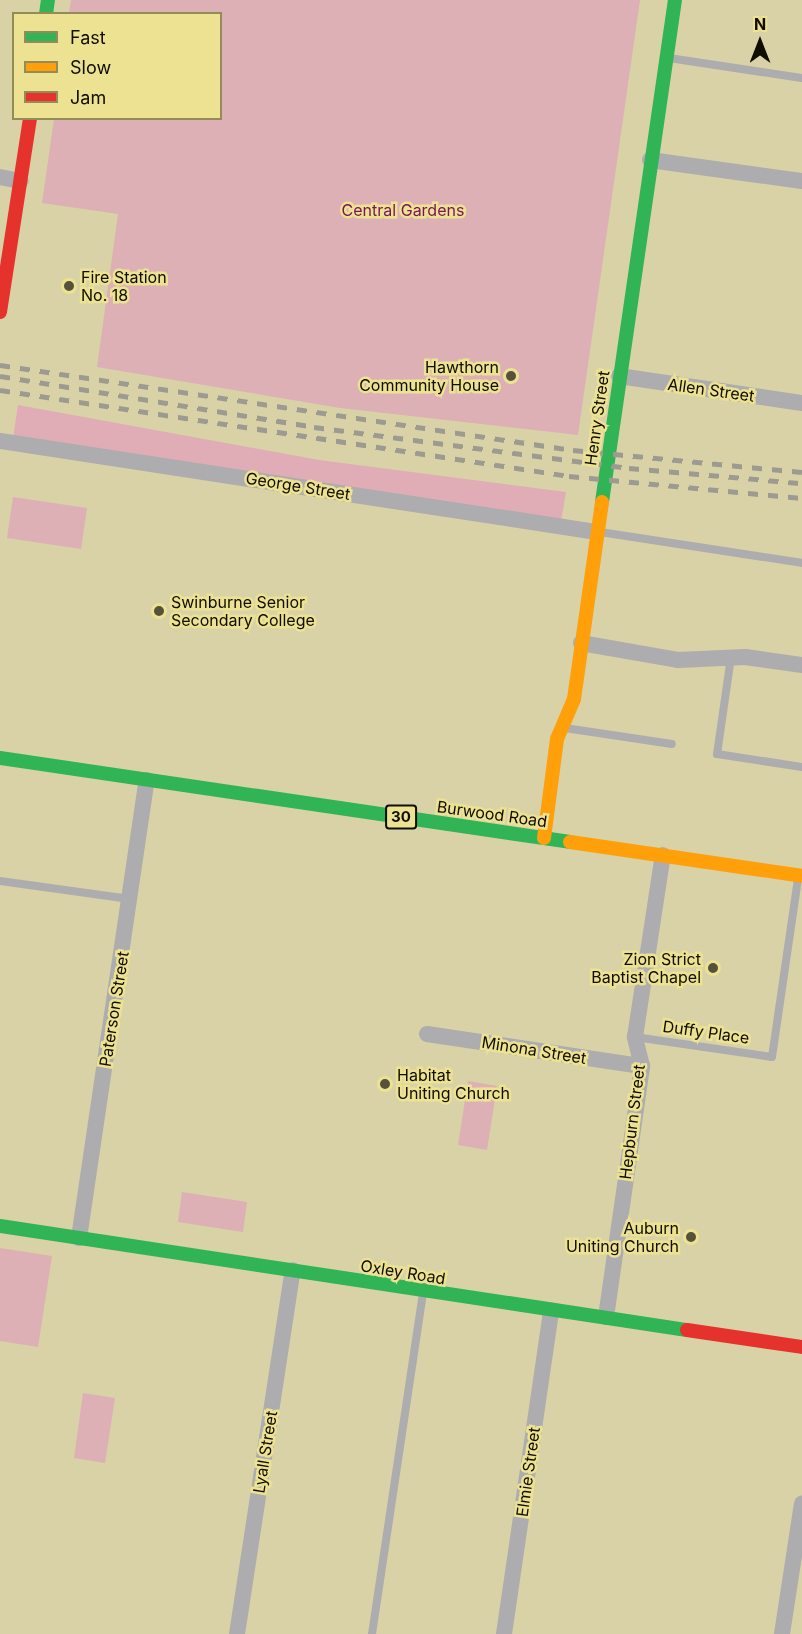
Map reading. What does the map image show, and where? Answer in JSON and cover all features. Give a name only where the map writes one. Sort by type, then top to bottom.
[{"type":"street","name":"Henry Street","points":[[544,838],[557,739],[574,699],[650,160],[675,0]]},
{"type":"street","points":[[0,312],[30,120]]},
{"type":"street","points":[[650,160],[802,181]]},
{"type":"street","points":[[0,177],[21,181]]},
{"type":"street","name":"Allen Street","points":[[620,376],[802,403]]},
{"type":"street","name":"George Street","points":[[0,441],[597,532]]},
{"type":"street","points":[[582,643],[678,660],[731,657],[802,665]]},
{"type":"street","name":"Burwood Road","points":[[0,758],[800,876]]},
{"type":"street","name":"Paterson Street","points":[[79,1238],[147,780]]},
{"type":"street","name":"Hepburn Street","points":[[606,1317],[642,1066],[635,1037],[663,855]]},
{"type":"street","name":"Minona Street","points":[[427,1034],[642,1066]]},
{"type":"street","name":"Oxley Road","points":[[0,1226],[293,1270],[423,1293],[606,1317],[802,1347]]},
{"type":"street","name":"Lyall Street","points":[[237,1634],[293,1270]]},
{"type":"street","name":"Elmie Street","points":[[504,1634],[551,1310]]},
{"type":"street","points":[[782,1634],[802,1504]]},
{"type":"lane","points":[[666,58],[802,78]]},
{"type":"lane","points":[[597,532],[802,563]]},
{"type":"lane","points":[[731,657],[717,754],[802,767]]},
{"type":"lane","points":[[562,727],[672,744]]},
{"type":"lane","name":"Duffy Place","points":[[635,1037],[772,1057],[800,876]]},
{"type":"lane","points":[[0,881],[130,899]]},
{"type":"lane","points":[[372,1634],[423,1293]]},
{"type":"green space","name":"Central Gardens","points":[[71,0],[640,0],[578,435],[340,408],[97,367],[118,214],[42,203],[54,120],[222,120],[222,12],[69,12]]},
{"type":"green space","points":[[13,497],[87,508],[81,549],[7,538]]},
{"type":"green space","points":[[468,1081],[497,1086],[487,1150],[458,1145]]},
{"type":"green space","points":[[182,1192],[247,1202],[243,1232],[178,1222]]},
{"type":"green space","points":[[0,1248],[52,1256],[38,1347],[0,1341]]},
{"type":"green space","points":[[83,1393],[115,1398],[105,1463],[74,1458]]},
{"type":"shaded area","points":[[18,405],[319,460],[566,492],[561,522],[13,438]]},
{"type":"railway","points":[[0,365],[573,450],[802,472]]},
{"type":"railway","points":[[0,376],[314,427],[629,468],[802,483]]},
{"type":"railway","points":[[0,390],[569,476],[802,498]]},
{"type":"traffic: fast","points":[[46,12],[48,0]]},
{"type":"traffic: fast","points":[[602,502],[675,0]]},
{"type":"traffic: fast","points":[[0,758],[570,842]]},
{"type":"traffic: fast","points":[[0,1226],[687,1330]]},
{"type":"traffic: slow","points":[[544,838],[557,739],[574,699],[602,502]]},
{"type":"traffic: slow","points":[[570,842],[802,876]]},
{"type":"traffic: jam","points":[[0,312],[30,120]]},
{"type":"traffic: jam","points":[[687,1330],[802,1347]]},
{"type":"place","name":"Fire Station No. 18","points":[[69,286]]},
{"type":"place","name":"Hawthorn Community House","points":[[511,376]]},
{"type":"place","name":"Swinburne Senior Secondary College","points":[[159,611]]},
{"type":"place","name":"Zion Strict Baptist Chapel","points":[[713,968]]},
{"type":"place","name":"Habitat Uniting Church","points":[[385,1084]]},
{"type":"place","name":"Auburn Uniting Church","points":[[691,1237]]}]
